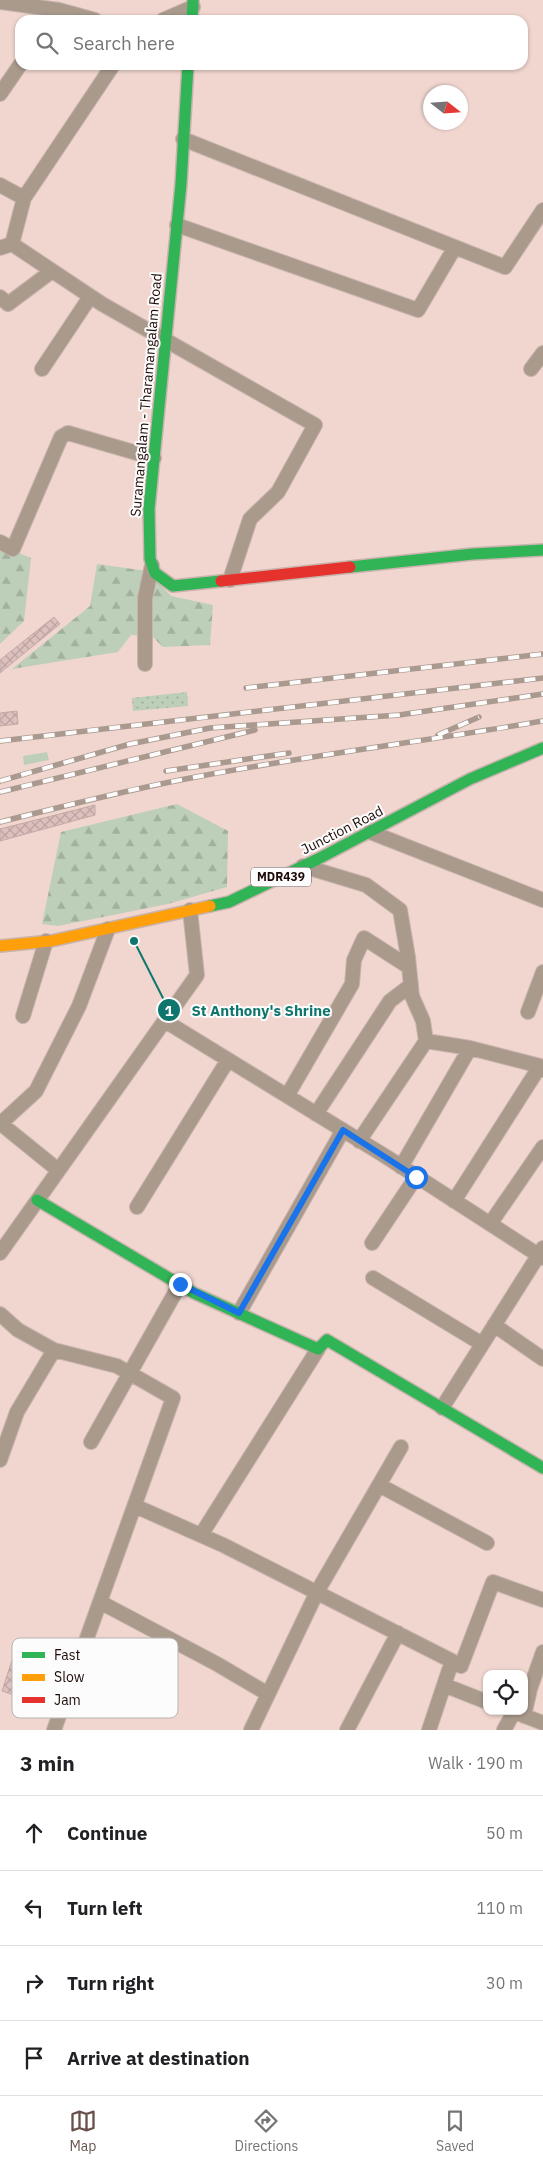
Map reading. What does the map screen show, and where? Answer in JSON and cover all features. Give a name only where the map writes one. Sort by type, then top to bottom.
[{"type":"main road","name":"Suramangalam - Tharamangalam Road","points":[[152,566],[150,559],[148,509],[177,225],[188,70]]},
{"type":"main road","points":[[152,566],[155,573],[173,586],[474,554],[543,550]]},
{"type":"main road","name":"Junction Road","points":[[0,946],[46,942],[229,902],[370,832],[470,779],[543,748]]},
{"type":"main road","points":[[36,1200],[180,1284],[239,1313],[318,1349],[327,1340],[543,1468]]},
{"type":"street","points":[[0,2],[56,15]]},
{"type":"street","points":[[177,15],[193,9]]},
{"type":"street","points":[[0,94],[17,70]]},
{"type":"street","points":[[110,70],[24,198],[6,246],[52,271],[90,297],[315,425],[278,492],[250,519],[230,580]]},
{"type":"street","points":[[183,139],[505,267],[543,210]]},
{"type":"street","points":[[0,185],[24,198]]},
{"type":"street","points":[[177,225],[418,310],[455,247]]},
{"type":"street","points":[[0,297],[8,304],[52,271]]},
{"type":"street","points":[[42,369],[90,297]]},
{"type":"street","points":[[531,369],[543,353]]},
{"type":"street","points":[[0,542],[13,549],[61,437],[68,432],[154,458]]},
{"type":"street","points":[[145,664],[145,598],[152,566]]},
{"type":"street","points":[[370,832],[543,900]]},
{"type":"street","points":[[303,866],[366,886],[400,910],[412,996],[423,1021],[426,1041],[359,1140]]},
{"type":"street","points":[[0,1253],[197,975],[190,910]]},
{"type":"street","points":[[58,1170],[0,1124],[36,1091],[79,1006],[108,928]]},
{"type":"street","points":[[287,1096],[352,984],[354,960],[364,938],[409,967]]},
{"type":"street","points":[[23,1016],[46,942]]},
{"type":"street","points":[[528,1012],[543,972]]},
{"type":"street","points":[[316,1114],[390,1001],[411,985]]},
{"type":"street","points":[[165,1021],[401,1166],[490,1224],[541,1253],[442,1408]]},
{"type":"street","points":[[426,1041],[470,1048],[542,1068],[454,1201]]},
{"type":"street","points":[[401,1166],[470,1048]]},
{"type":"street","points":[[137,1206],[228,1060]]},
{"type":"street","points":[[239,1313],[343,1130]]},
{"type":"street","points":[[490,1224],[543,1147]]},
{"type":"street","points":[[372,1243],[416,1177]]},
{"type":"street","points":[[373,1278],[482,1344]]},
{"type":"street","points":[[91,1442],[180,1284]]},
{"type":"street","points":[[0,1314],[18,1330],[54,1350],[117,1366],[173,1398],[87,1638]]},
{"type":"street","points":[[494,1325],[543,1359]]},
{"type":"street","points":[[201,1535],[318,1349]]},
{"type":"street","points":[[0,1460],[17,1412],[54,1350]]},
{"type":"street","points":[[251,1730],[317,1592],[401,1447]]},
{"type":"street","points":[[379,1485],[487,1543]]},
{"type":"street","points":[[135,1506],[201,1535],[461,1666],[494,1582],[543,1600]]},
{"type":"street","points":[[100,1602],[168,1638]]},
{"type":"street","points":[[347,1730],[398,1633]]},
{"type":"street","points":[[178,1643],[268,1694]]},
{"type":"street","points":[[528,1693],[543,1652]]},
{"type":"street","points":[[429,1730],[452,1661]]},
{"type":"street","points":[[444,1686],[483,1701]]},
{"type":"street","points":[[504,1730],[515,1715]]},
{"type":"street","points":[[522,1715],[543,1723]]},
{"type":"street","points":[[54,1730],[58,1718]]},
{"type":"green space","points":[[0,545],[31,558],[24,621],[0,644]]},
{"type":"green space","points":[[97,564],[147,571],[171,596],[213,605],[210,645],[163,647],[152,636],[131,635],[118,652],[12,669],[90,606]]},
{"type":"green space","points":[[187,692],[188,706],[133,711],[132,698]]},
{"type":"green space","points":[[47,752],[49,760],[24,765],[23,756]]},
{"type":"green space","points":[[177,804],[228,831],[227,887],[168,904],[58,926],[42,924],[61,832]]},
{"type":"building","points":[[54,617],[60,624],[0,673],[0,660]]},
{"type":"building","points":[[17,711],[18,724],[0,726],[0,713]]},
{"type":"building","points":[[95,805],[95,815],[0,841],[0,829]]},
{"type":"building","points":[[12,1660],[12,1694],[2,1691]]},
{"type":"railway","points":[[246,688],[543,654]]},
{"type":"railway","points":[[0,741],[543,678]]},
{"type":"railway","points":[[0,781],[130,744],[210,728],[399,715],[543,694]]},
{"type":"railway","points":[[438,735],[479,717]]},
{"type":"railway","points":[[0,822],[122,792],[196,777],[543,721]]},
{"type":"railway","points":[[0,792],[255,730]]},
{"type":"railway","points":[[166,771],[289,753]]},
{"type":"traffic: fast","points":[[192,15],[193,0]]},
{"type":"traffic: fast","points":[[188,70],[181,184],[149,509],[150,559],[155,573],[173,586],[221,581]]},
{"type":"traffic: fast","points":[[350,567],[473,554],[543,550]]},
{"type":"traffic: fast","points":[[210,906],[229,902],[318,859],[470,779],[543,748]]},
{"type":"traffic: fast","points":[[37,1200],[194,1293],[318,1349],[327,1340],[543,1468]]},
{"type":"traffic: slow","points":[[0,946],[51,941],[210,906]]},
{"type":"traffic: jam","points":[[221,581],[350,567]]},
{"type":"place","name":"St Anthony's Shrine","points":[[134,941]]},
{"type":"route","points":[[180,1284],[239,1313],[343,1130],[416,1177]]}]
